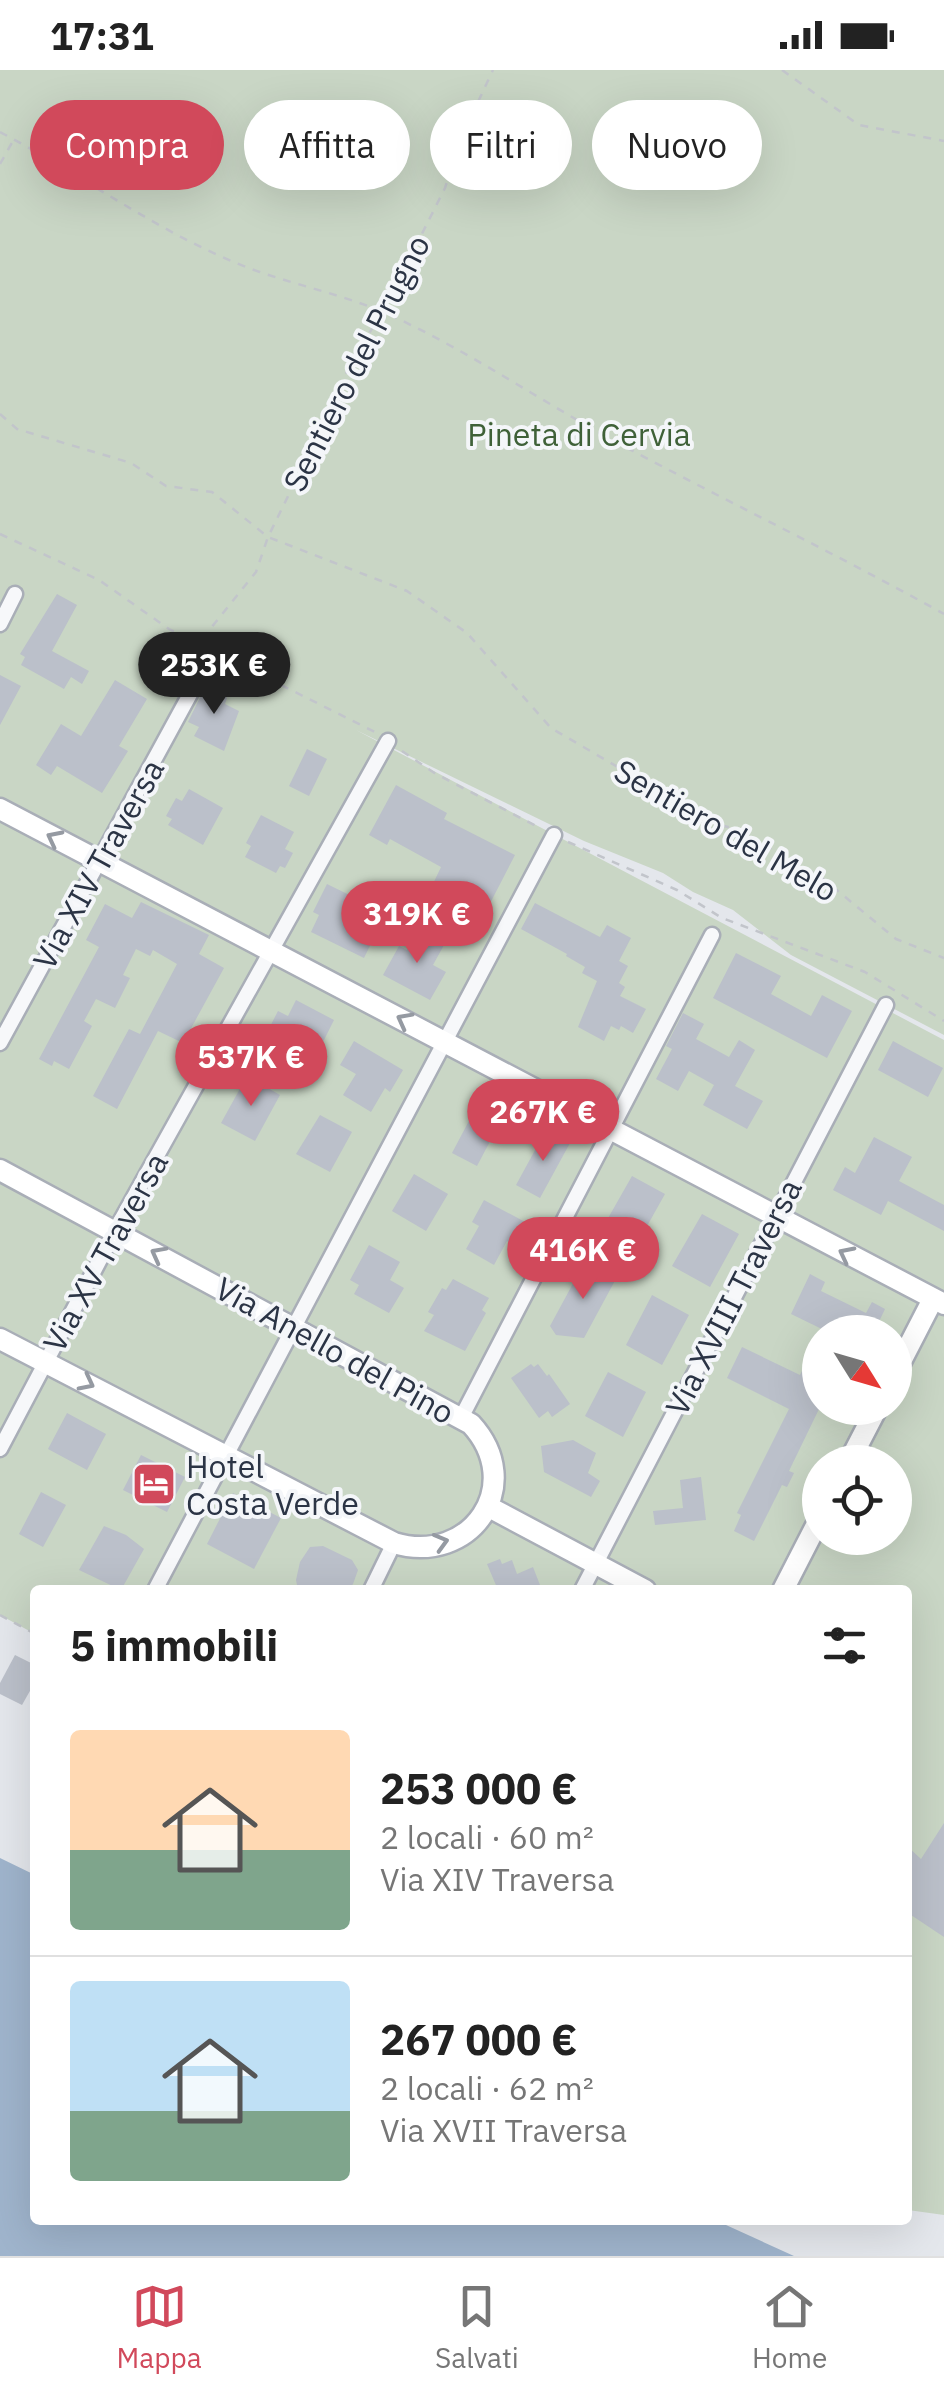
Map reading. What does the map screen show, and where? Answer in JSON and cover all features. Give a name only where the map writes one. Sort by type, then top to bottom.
[{"type":"street","points":[[0,624],[16,594]]},
{"type":"street","name":"Via XIV Traversa","points":[[0,1043],[195,685]]},
{"type":"street","name":"Via XV Traversa","points":[[0,1449],[115,1231],[388,741]]},
{"type":"street","points":[[0,810],[941,1303],[912,1347]]},
{"type":"street","points":[[157,1585],[554,835]]},
{"type":"street","points":[[460,1418],[712,935]]},
{"type":"street","name":"Via XVIII Traversa","points":[[584,1585],[886,1005]]},
{"type":"street","name":"Via Anello del Pino","points":[[0,1170],[460,1418],[480,1434],[492,1460],[495,1487],[489,1508]]},
{"type":"street","points":[[0,1339],[394,1543],[418,1547],[449,1542],[472,1527],[489,1508],[635,1585]]},
{"type":"street","points":[[373,1585],[394,1543]]},
{"type":"street","points":[[786,1585],[802,1553]]},
{"type":"path","name":"Sentiero del Prugno","points":[[198,644],[249,583],[320,430],[339,400],[349,364],[383,312],[445,188],[462,136],[493,70]]},
{"type":"path","points":[[782,70],[859,125],[944,141]]},
{"type":"path","points":[[0,132],[134,210],[246,267],[383,312],[498,371],[632,451],[830,550],[944,614]]},
{"type":"path","points":[[0,164],[14,140]]},
{"type":"path","name":"Sentiero del Melo","points":[[0,414],[17,429],[130,463],[166,486],[212,492],[268,538],[407,591],[467,633],[550,728],[657,790],[700,820],[736,830],[821,877],[896,939],[944,958]]},
{"type":"path","points":[[0,534],[99,580],[170,629],[370,729],[436,774],[554,835],[677,890],[722,918],[865,972],[944,1021]]},
{"type":"path","points":[[195,685],[198,644]]},
{"type":"path","points":[[0,1615],[30,1631]]},
{"type":"green space","name":"Pineta di Cervia","points":[[0,70],[944,70],[944,1035],[791,955],[733,910],[663,873],[584,841],[356,730],[944,1040],[944,2215],[912,2211],[912,1585],[30,1585],[30,1631],[0,1615]]},
{"type":"water","points":[[0,1858],[30,1873],[30,2225],[726,2225],[794,2256],[0,2256]]},
{"type":"building","points":[[57,594],[77,605],[52,651],[89,671],[82,684],[71,677],[64,689],[21,665],[25,657],[20,654]]},
{"type":"building","points":[[0,675],[21,686],[0,725]]},
{"type":"building","points":[[115,680],[147,699],[119,746],[128,751],[102,793],[57,766],[51,775],[36,765],[61,724],[81,736]]},
{"type":"building","points":[[208,681],[221,688],[227,698],[225,704],[239,711],[224,751],[194,736],[199,727],[188,722]]},
{"type":"building","points":[[307,749],[327,759],[309,796],[289,786]]},
{"type":"building","points":[[396,785],[447,813],[444,819],[515,855],[483,917],[430,890],[441,867],[390,839],[387,845],[369,835]]},
{"type":"building","points":[[189,789],[223,808],[203,845],[168,825],[172,819],[166,816],[176,798],[182,801]]},
{"type":"building","points":[[261,815],[294,832],[285,849],[293,853],[285,868],[280,866],[276,873],[245,857],[251,846],[246,843]]},
{"type":"building","points":[[327,884],[386,913],[364,958],[311,932],[319,915],[313,912]]},
{"type":"building","points":[[141,902],[209,935],[199,954],[224,968],[183,1043],[158,1031],[117,1109],[93,1096],[129,1029],[140,1034],[177,964],[153,950],[150,956],[136,949],[123,975],[130,978],[115,1008],[96,999],[84,1021],[92,1026],[69,1069],[39,1059],[99,947],[86,940],[105,904],[132,918]]},
{"type":"building","points":[[535,903],[600,937],[607,925],[631,938],[619,961],[628,966],[619,983],[625,987],[620,996],[646,1009],[633,1033],[621,1026],[619,1030],[611,1026],[604,1041],[578,1027],[597,981],[582,973],[585,967],[567,954],[521,929]]},
{"type":"building","points":[[417,931],[444,945],[433,965],[446,972],[430,1000],[383,975],[399,946],[407,950]]},
{"type":"building","points":[[736,953],[781,976],[771,994],[811,1016],[822,995],[852,1011],[827,1058],[713,998]]},
{"type":"building","points":[[296,1000],[334,1020],[321,1046],[297,1034],[282,1065],[257,1052],[278,1011],[288,1016]]},
{"type":"building","points":[[683,1013],[704,1024],[696,1039],[729,1057],[739,1040],[755,1050],[735,1086],[763,1101],[747,1129],[703,1105],[714,1085],[689,1071],[678,1091],[656,1079],[672,1049],[666,1046]]},
{"type":"building","points":[[354,1041],[403,1070],[390,1092],[385,1088],[371,1112],[343,1095],[356,1074],[340,1065]]},
{"type":"building","points":[[893,1041],[943,1068],[928,1097],[878,1070]]},
{"type":"building","points":[[247,1076],[280,1095],[255,1141],[221,1123]]},
{"type":"building","points":[[480,1100],[505,1113],[477,1166],[452,1153]]},
{"type":"building","points":[[320,1115],[352,1132],[330,1172],[296,1154]]},
{"type":"building","points":[[546,1130],[570,1143],[540,1198],[516,1185]]},
{"type":"building","points":[[874,1137],[912,1157],[899,1181],[944,1205],[944,1231],[888,1201],[881,1215],[833,1190],[845,1167],[855,1173]]},
{"type":"building","points":[[414,1174],[448,1194],[426,1231],[392,1211]]},
{"type":"building","points":[[632,1176],[665,1194],[642,1235],[625,1225],[619,1236],[603,1227]]},
{"type":"building","points":[[484,1200],[527,1223],[515,1246],[507,1241],[494,1265],[466,1249],[479,1226],[472,1222]]},
{"type":"building","points":[[702,1214],[739,1234],[710,1287],[672,1266]]},
{"type":"building","points":[[369,1245],[400,1262],[390,1280],[404,1288],[389,1313],[354,1294],[359,1285],[350,1280]]},
{"type":"building","points":[[583,1265],[600,1273],[602,1267],[618,1275],[584,1338],[556,1335],[550,1326]]},
{"type":"building","points":[[810,1274],[825,1282],[821,1291],[866,1313],[872,1302],[885,1309],[882,1315],[802,1315],[802,1319],[791,1314]]},
{"type":"building","points":[[453,1279],[489,1298],[482,1310],[486,1313],[465,1351],[424,1331],[434,1315],[428,1312],[442,1288],[446,1290]]},
{"type":"building","points":[[652,1295],[689,1315],[662,1365],[626,1345]]},
{"type":"building","points":[[742,1347],[800,1375],[802,1371],[802,1425],[811,1425],[789,1471],[794,1473],[787,1487],[782,1485],[754,1541],[734,1531],[741,1515],[737,1513],[789,1409],[727,1378]]},
{"type":"building","points":[[531,1364],[538,1364],[549,1374],[570,1404],[552,1417],[548,1411],[539,1418],[511,1378]]},
{"type":"building","points":[[608,1372],[646,1392],[623,1437],[585,1416]]},
{"type":"building","points":[[67,1413],[106,1434],[87,1470],[48,1449]]},
{"type":"building","points":[[573,1440],[596,1453],[588,1473],[600,1481],[591,1497],[544,1472],[541,1446]]},
{"type":"building","name":"Hotel Costa Verde","points":[[141,1455],[185,1477],[167,1512],[123,1490]]},
{"type":"building","points":[[701,1477],[706,1520],[655,1525],[653,1511],[683,1508],[680,1480]]},
{"type":"building","points":[[41,1492],[66,1505],[43,1547],[19,1534]]},
{"type":"building","points":[[233,1493],[281,1518],[254,1569],[207,1544]]},
{"type":"building","points":[[104,1526],[126,1535],[144,1549],[124,1585],[110,1585],[79,1570]]},
{"type":"building","points":[[323,1546],[352,1560],[358,1570],[352,1585],[297,1585],[300,1562],[310,1547]]},
{"type":"building","points":[[512,1560],[517,1574],[533,1567],[540,1585],[496,1585],[487,1564]]},
{"type":"building","points":[[15,1655],[30,1662],[30,1691],[22,1705],[0,1694],[0,1683]]},
{"type":"building","points":[[944,1823],[944,1937],[912,1916],[912,1851],[921,1859]]},
{"type":"place","name":"Hotel Costa Verde","points":[[154,1484]]}]
